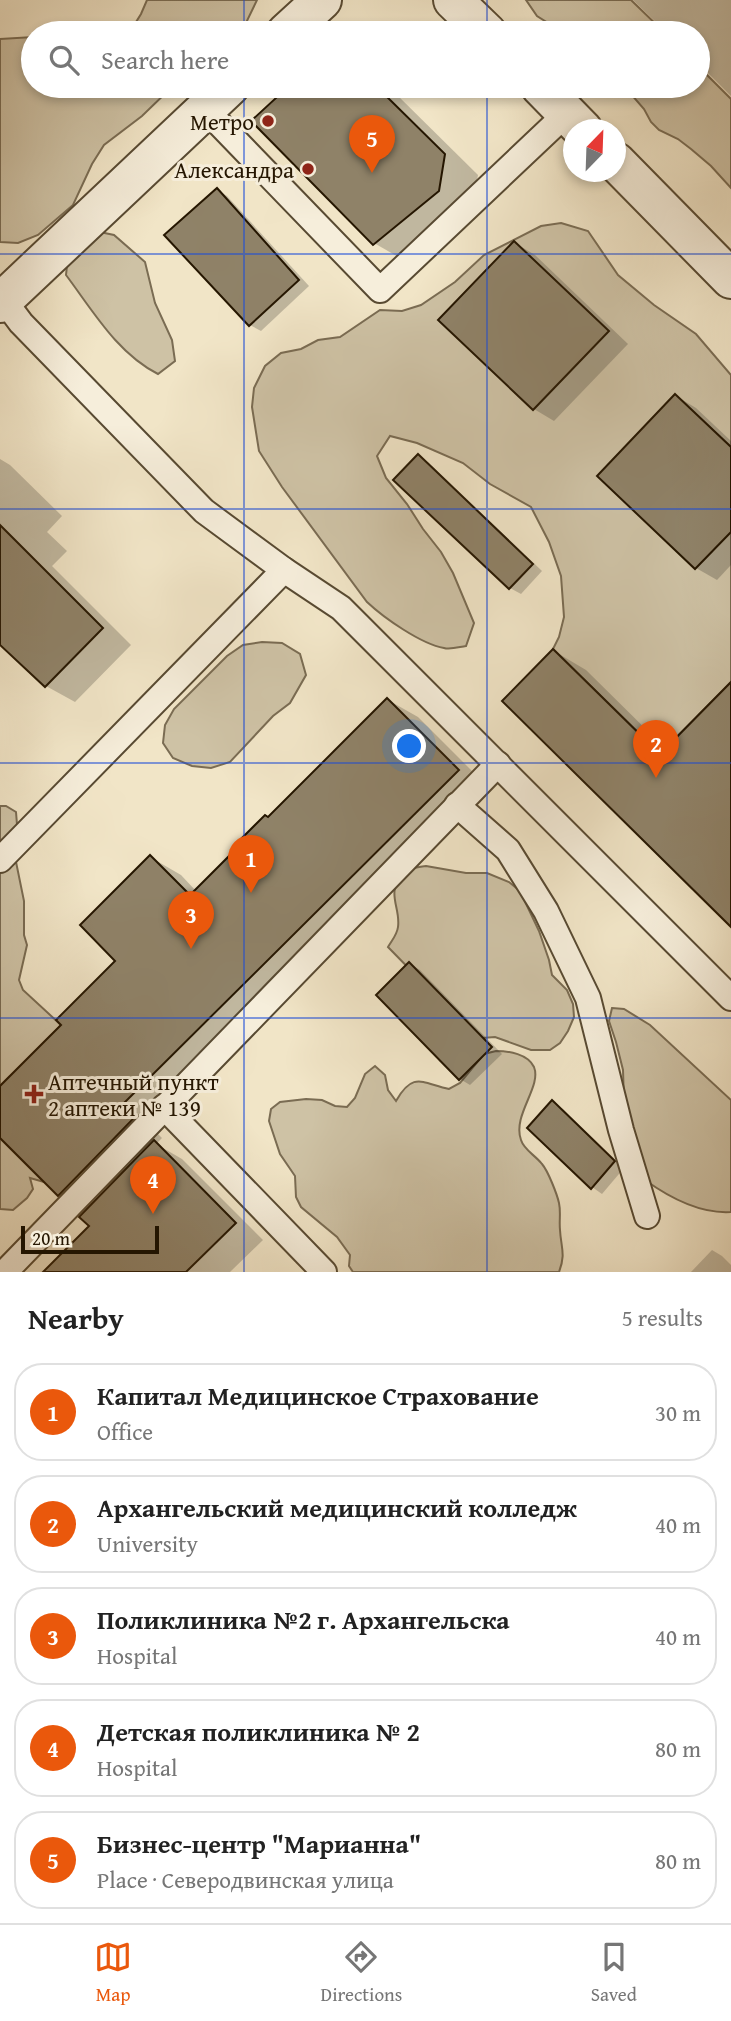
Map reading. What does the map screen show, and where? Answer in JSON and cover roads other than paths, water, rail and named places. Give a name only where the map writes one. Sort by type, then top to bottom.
[{"type":"street","points":[[299,21],[321,0]]},
{"type":"street","points":[[453,0],[475,21]]},
{"type":"street","points":[[1,299],[217,98]]},
{"type":"street","points":[[552,98],[573,119]]},
{"type":"street","points":[[626,173],[731,279]]},
{"type":"lane","points":[[219,98],[380,290],[563,131]]},
{"type":"lane","points":[[1,299],[21,323],[204,510],[284,570],[341,608],[731,998]]},
{"type":"lane","points":[[0,860],[284,570]]},
{"type":"lane","points":[[6,1262],[164,1107],[498,764]]},
{"type":"lane","points":[[457,805],[508,850],[546,911],[588,998],[621,1130],[647,1216]]},
{"type":"lane","points":[[164,1107],[324,1272]]},
{"type":"place","name":"Метро","points":[[268,121]]},
{"type":"place","name":"Александра","points":[[308,169]]},
{"type":"place","name":"Бизнес-центр \"Марианна\"","points":[[372,173]]},
{"type":"place","name":"Архангельский медицинский колледж","points":[[656,778]]},
{"type":"place","name":"Капитал Медицинское Страхование","points":[[251,893]]},
{"type":"place","name":"Поликлиника №2 г. Архангельска","points":[[191,949]]},
{"type":"place","name":"Аптечный пункт 2 аптеки № 139","points":[[34,1094]]},
{"type":"place","name":"Детская поликлиника № 2","points":[[153,1214]]}]
